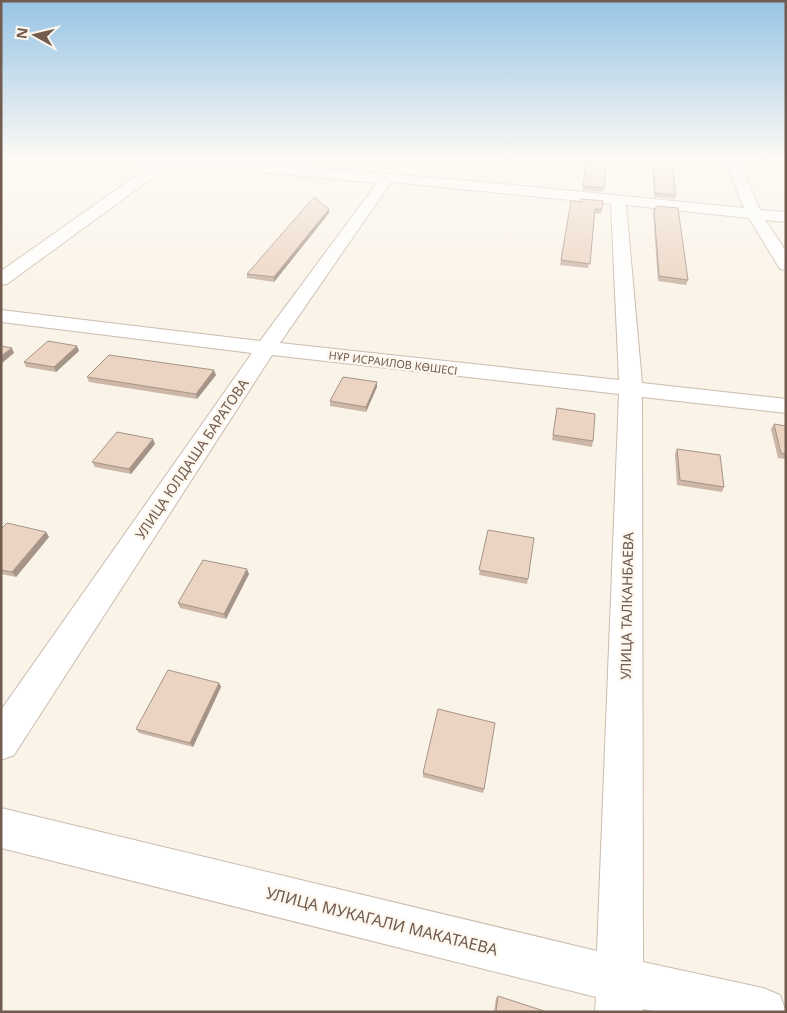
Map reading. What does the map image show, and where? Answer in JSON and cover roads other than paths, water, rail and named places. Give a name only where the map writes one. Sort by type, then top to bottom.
[{"type":"street","points":[[1,280],[106,204]]},
{"type":"street","name":"УЛИЦА ЮЛДАША БАРАТОВА","points":[[1,742],[266,348],[369,204]]},
{"type":"street","name":"УЛИЦА ТАЛКАНБАЕВА","points":[[618,204],[631,390],[619,996]]},
{"type":"street","points":[[660,204],[786,217]]},
{"type":"street","points":[[750,204],[786,265]]},
{"type":"street","name":"НҰР ИСРАИЛОВ КӨШЕСІ","points":[[1,316],[631,390],[786,406]]},
{"type":"street","name":"УЛИЦА МУКАГАЛИ МАКАТАЕВА","points":[[1,828],[619,996],[763,1012]]}]
